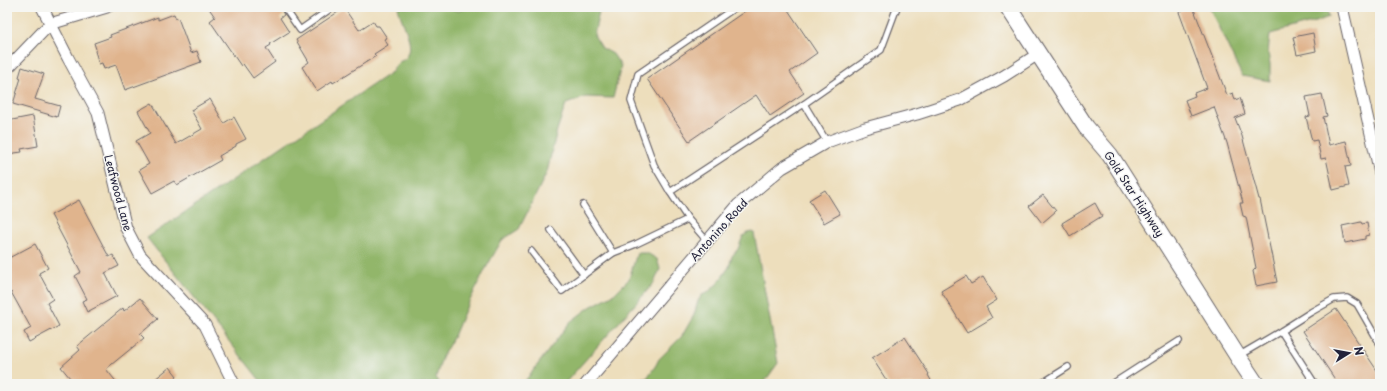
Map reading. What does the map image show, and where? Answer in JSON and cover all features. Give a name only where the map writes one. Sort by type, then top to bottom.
[{"type":"main road","name":"Gold Star Highway","points":[[1008,7],[1086,127],[1110,155],[1256,384]]},
{"type":"street","name":"Leafwood Lane","points":[[42,7],[98,113],[126,228],[140,255],[205,325],[234,384]]},
{"type":"street","points":[[7,69],[50,24],[107,7]]},
{"type":"street","points":[[1342,7],[1380,172]]},
{"type":"street","name":"Antonino Road","points":[[586,384],[743,200],[782,168],[827,142],[865,128],[917,114],[960,100],[1004,76],[1038,54]]},
{"type":"lane","points":[[284,7],[300,30],[333,7]]},
{"type":"lane","points":[[707,242],[688,219],[654,165],[631,101],[638,74],[736,7]]},
{"type":"lane","points":[[670,192],[804,104],[881,50],[897,7]]},
{"type":"lane","points":[[804,104],[827,142]]},
{"type":"lane","points":[[583,205],[613,253]]},
{"type":"lane","points":[[531,251],[562,291],[613,253],[636,244],[688,219]]},
{"type":"lane","points":[[551,230],[584,275]]},
{"type":"lane","points":[[1238,356],[1334,299],[1347,298],[1357,304],[1380,344]]},
{"type":"lane","points":[[1281,331],[1315,384]]},
{"type":"lane","points":[[1112,384],[1179,340]]},
{"type":"lane","points":[[1041,384],[1068,368]]},
{"type":"green space","points":[[398,7],[447,7],[458,11],[469,7],[600,7],[594,35],[602,48],[613,54],[621,66],[613,98],[586,97],[566,104],[557,130],[547,172],[519,229],[502,240],[486,268],[454,336],[442,357],[436,377],[438,384],[263,384],[147,238],[393,71],[398,63],[406,58],[410,47]]},
{"type":"green space","points":[[1209,7],[1327,7],[1329,17],[1270,34],[1268,53],[1270,64],[1270,81],[1242,76]]},
{"type":"green space","points":[[752,232],[754,233],[778,363],[763,384],[632,384],[636,381],[647,378],[659,359],[682,336],[694,315],[698,301],[702,295],[707,293],[718,283],[729,267],[732,256],[738,249],[743,236]]},
{"type":"green space","points":[[637,253],[647,253],[657,259],[660,269],[654,283],[564,384],[523,384],[570,322],[590,307],[614,294],[629,279]]},
{"type":"building","points":[[208,7],[280,7],[284,15],[280,18],[289,32],[266,48],[275,62],[253,78],[243,64],[241,66],[210,21],[215,17]]},
{"type":"building","points":[[751,7],[786,7],[817,53],[790,72],[804,93],[770,116],[756,95],[689,141],[647,79]]},
{"type":"building","points":[[1193,7],[1227,95],[1233,93],[1235,100],[1240,98],[1245,114],[1235,118],[1242,136],[1260,199],[1277,282],[1256,286],[1253,271],[1256,268],[1246,217],[1243,216],[1240,203],[1243,203],[1227,143],[1214,107],[1191,116],[1185,100],[1195,96],[1194,93],[1207,88],[1179,12]]},
{"type":"building","points":[[344,8],[359,30],[373,21],[376,26],[379,26],[387,38],[384,39],[388,45],[374,54],[376,56],[333,83],[332,81],[317,91],[302,67],[309,62],[296,40]]},
{"type":"building","points":[[174,14],[176,19],[178,18],[191,53],[197,51],[201,62],[125,90],[116,65],[104,69],[102,63],[99,64],[94,43],[111,37],[110,35],[158,17],[158,20]]},
{"type":"building","points":[[1313,33],[1316,51],[1297,55],[1293,37]]},
{"type":"building","points":[[22,67],[44,74],[35,99],[60,106],[57,117],[13,104],[21,78],[19,77]]},
{"type":"building","points":[[1322,94],[1327,116],[1323,117],[1329,145],[1346,141],[1351,166],[1345,167],[1349,186],[1333,190],[1326,158],[1321,159],[1317,140],[1312,141],[1306,117],[1310,116],[1306,97]]},
{"type":"building","points":[[210,99],[224,123],[234,117],[246,139],[219,156],[221,160],[177,185],[174,181],[152,193],[139,170],[149,164],[136,141],[150,133],[138,111],[152,103],[176,144],[202,129],[191,110]]},
{"type":"building","points":[[33,116],[38,146],[21,149],[22,152],[7,154],[7,121]]},
{"type":"building","points":[[825,190],[840,214],[824,223],[809,200]]},
{"type":"building","points":[[1043,195],[1056,211],[1042,223],[1029,206]]},
{"type":"building","points":[[79,200],[109,257],[113,255],[119,266],[105,273],[117,296],[87,312],[82,301],[87,299],[75,276],[81,272],[51,215]]},
{"type":"building","points":[[1095,203],[1102,216],[1070,236],[1062,223]]},
{"type":"building","points":[[1361,222],[1362,224],[1367,223],[1369,235],[1365,236],[1365,239],[1345,243],[1342,226]]},
{"type":"building","points":[[35,244],[48,268],[39,273],[53,299],[47,303],[59,326],[29,342],[24,332],[31,328],[11,292],[7,295],[7,259]]},
{"type":"building","points":[[966,276],[971,284],[983,277],[997,300],[986,307],[992,318],[967,333],[941,291]]},
{"type":"building","points":[[140,298],[158,319],[140,334],[144,338],[106,369],[118,384],[75,384],[61,367],[80,350],[77,346],[123,308],[124,311]]},
{"type":"building","points":[[1336,309],[1380,375],[1380,384],[1338,384],[1303,331]]},
{"type":"building","points":[[905,337],[929,374],[928,375],[933,384],[889,384],[872,358]]},
{"type":"building","points":[[170,367],[177,376],[168,384],[149,384]]}]
